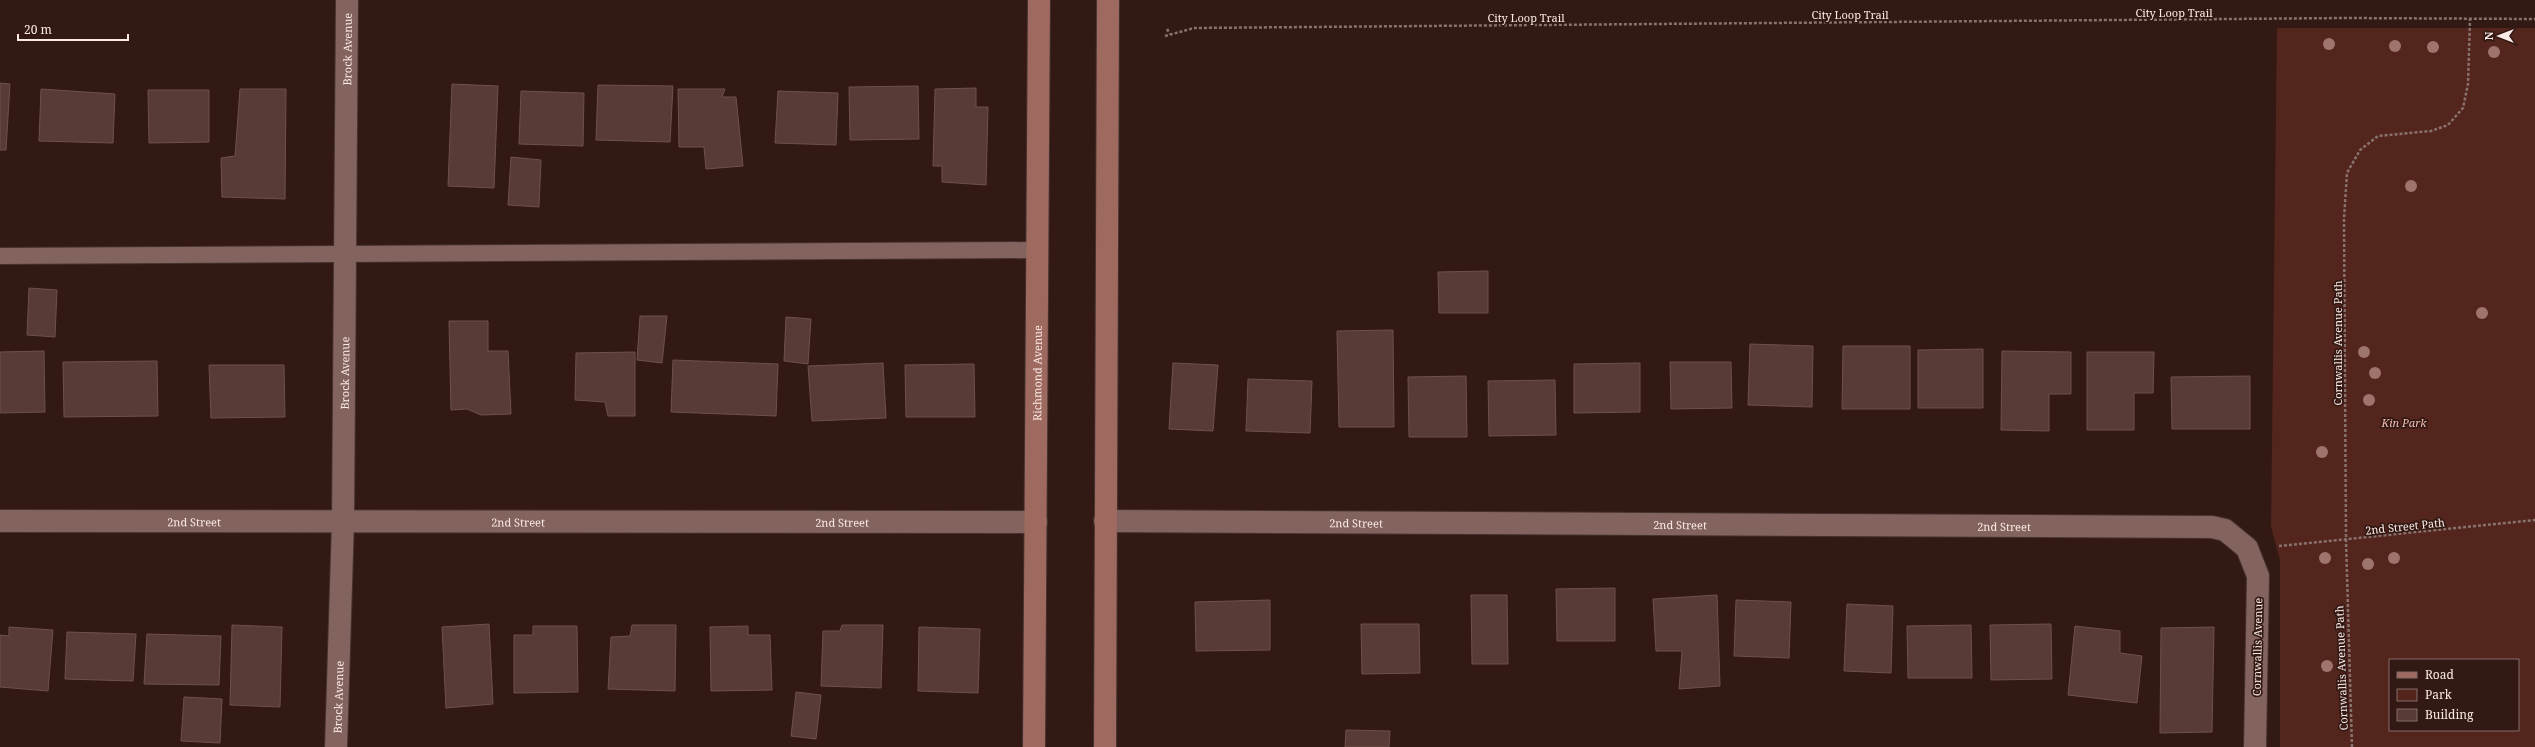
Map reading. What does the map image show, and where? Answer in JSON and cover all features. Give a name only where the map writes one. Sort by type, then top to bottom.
[{"type":"main road","name":"Richmond Avenue","points":[[1034,747],[1039,0]]},
{"type":"main road","points":[[1105,747],[1108,0]]},
{"type":"street","name":"Brock Avenue","points":[[336,747],[343,521],[347,0]]},
{"type":"street","name":"2nd Street","points":[[0,521],[1036,522]]},
{"type":"street","name":"2nd Street","points":[[1105,521],[2200,526],[2225,530],[2247,548]]},
{"type":"street","name":"Cornwallis Avenue","points":[[2247,548],[2258,576],[2255,747]]},
{"type":"lane","points":[[0,256],[346,256],[1038,250]]},
{"type":"path","name":"Cornwallis Avenue Path","points":[[2352,747],[2346,541],[2344,219],[2347,173],[2360,150],[2378,136],[2431,131],[2448,125],[2463,108],[2468,84],[2470,19]]},
{"type":"path","name":"City Loop Trail","points":[[1166,36],[1194,28],[2535,19]]},
{"type":"path","points":[[1167,29],[1170,34]]},
{"type":"path","name":"2nd Street Path","points":[[2276,546],[2346,541],[2535,520]]},
{"type":"green space","name":"Kin Park","points":[[2277,28],[2535,28],[2535,747],[2280,747],[2280,560],[2271,527]]},
{"type":"building","points":[[0,83],[10,84],[6,150],[0,150]]},
{"type":"building","points":[[452,84],[498,86],[494,188],[448,186]]},
{"type":"building","points":[[598,85],[673,86],[670,142],[596,140]]},
{"type":"building","points":[[918,86],[919,139],[850,140],[849,87]]},
{"type":"building","points":[[976,88],[976,107],[988,107],[986,185],[942,182],[942,166],[933,166],[935,89]]},
{"type":"building","points":[[41,89],[115,94],[113,143],[39,141]]},
{"type":"building","points":[[240,89],[286,89],[285,199],[222,197],[221,158],[235,156]]},
{"type":"building","points":[[678,89],[725,89],[722,97],[736,97],[743,166],[706,169],[704,147],[679,147]]},
{"type":"building","points":[[148,90],[209,90],[209,142],[149,143]]},
{"type":"building","points":[[521,91],[584,93],[583,146],[519,144]]},
{"type":"building","points":[[778,91],[838,93],[836,145],[775,143]]},
{"type":"building","points":[[511,157],[541,160],[539,207],[508,205]]},
{"type":"building","points":[[1488,271],[1488,313],[1439,313],[1438,272]]},
{"type":"building","points":[[29,288],[57,290],[55,337],[27,335]]},
{"type":"building","points":[[640,316],[667,316],[662,363],[637,360]]},
{"type":"building","points":[[786,317],[811,319],[808,364],[784,361]]},
{"type":"building","points":[[449,321],[488,321],[488,351],[508,351],[511,414],[481,415],[467,409],[451,410]]},
{"type":"building","points":[[1393,330],[1394,427],[1339,427],[1337,331]]},
{"type":"building","points":[[1750,344],[1813,346],[1812,407],[1748,405]]},
{"type":"building","points":[[1843,346],[1910,346],[1910,409],[1842,409]]},
{"type":"building","points":[[1983,349],[1983,408],[1918,408],[1918,350]]},
{"type":"building","points":[[44,351],[45,412],[0,413],[0,352]]},
{"type":"building","points":[[2002,351],[2071,352],[2071,394],[2049,394],[2049,431],[2001,430]]},
{"type":"building","points":[[635,352],[635,416],[608,416],[605,402],[575,400],[576,353]]},
{"type":"building","points":[[2087,352],[2154,352],[2153,393],[2134,393],[2134,430],[2087,430]]},
{"type":"building","points":[[673,360],[778,364],[776,416],[671,412]]},
{"type":"building","points":[[157,361],[158,416],[64,417],[63,362]]},
{"type":"building","points":[[1670,362],[1731,362],[1732,408],[1671,409]]},
{"type":"building","points":[[883,363],[886,418],[812,421],[808,366]]},
{"type":"building","points":[[1173,363],[1218,365],[1213,431],[1169,429]]},
{"type":"building","points":[[1640,363],[1640,412],[1574,413],[1574,364]]},
{"type":"building","points":[[974,364],[975,417],[906,417],[905,365]]},
{"type":"building","points":[[209,365],[284,365],[285,417],[211,418]]},
{"type":"building","points":[[1466,376],[1467,437],[1409,437],[1408,377]]},
{"type":"building","points":[[2250,376],[2250,429],[2172,429],[2171,377]]},
{"type":"building","points":[[1248,379],[1312,381],[1310,433],[1246,431]]},
{"type":"building","points":[[1555,380],[1556,435],[1489,436],[1488,381]]},
{"type":"building","points":[[1615,588],[1615,641],[1557,641],[1556,589]]},
{"type":"building","points":[[1471,595],[1507,595],[1508,664],[1472,664]]},
{"type":"building","points":[[1717,595],[1720,686],[1679,689],[1682,651],[1656,651],[1653,599]]},
{"type":"building","points":[[1270,600],[1270,650],[1196,651],[1195,602]]},
{"type":"building","points":[[1736,600],[1791,602],[1789,658],[1734,656]]},
{"type":"building","points":[[1847,604],[1893,606],[1891,673],[1844,671]]},
{"type":"building","points":[[489,624],[493,704],[446,708],[442,627]]},
{"type":"building","points":[[1361,624],[1419,624],[1420,673],[1362,674]]},
{"type":"building","points":[[2051,624],[2052,679],[1991,680],[1990,625]]},
{"type":"building","points":[[232,625],[282,627],[280,707],[230,705]]},
{"type":"building","points":[[632,625],[676,625],[675,691],[608,689],[611,637],[630,636]]},
{"type":"building","points":[[842,625],[883,625],[881,688],[821,686],[823,631],[840,631]]},
{"type":"building","points":[[1971,625],[1972,678],[1908,678],[1907,626]]},
{"type":"building","points":[[533,626],[577,626],[578,692],[514,693],[514,635],[533,635]]},
{"type":"building","points":[[748,626],[748,635],[770,635],[772,690],[711,691],[710,627]]},
{"type":"building","points":[[2075,626],[2120,631],[2120,653],[2142,656],[2137,703],[2068,695]]},
{"type":"building","points":[[9,627],[53,630],[48,691],[0,687],[0,635],[9,636]]},
{"type":"building","points":[[919,627],[980,629],[978,693],[918,691]]},
{"type":"building","points":[[2214,627],[2212,732],[2160,733],[2161,628]]},
{"type":"building","points":[[67,632],[136,634],[133,681],[65,679]]},
{"type":"building","points":[[147,634],[221,636],[219,685],[144,684]]},
{"type":"building","points":[[796,692],[821,695],[816,739],[791,736]]},
{"type":"building","points":[[184,697],[222,699],[220,743],[181,741]]},
{"type":"building","points":[[1346,730],[1390,731],[1389,747],[1345,747]]}]
